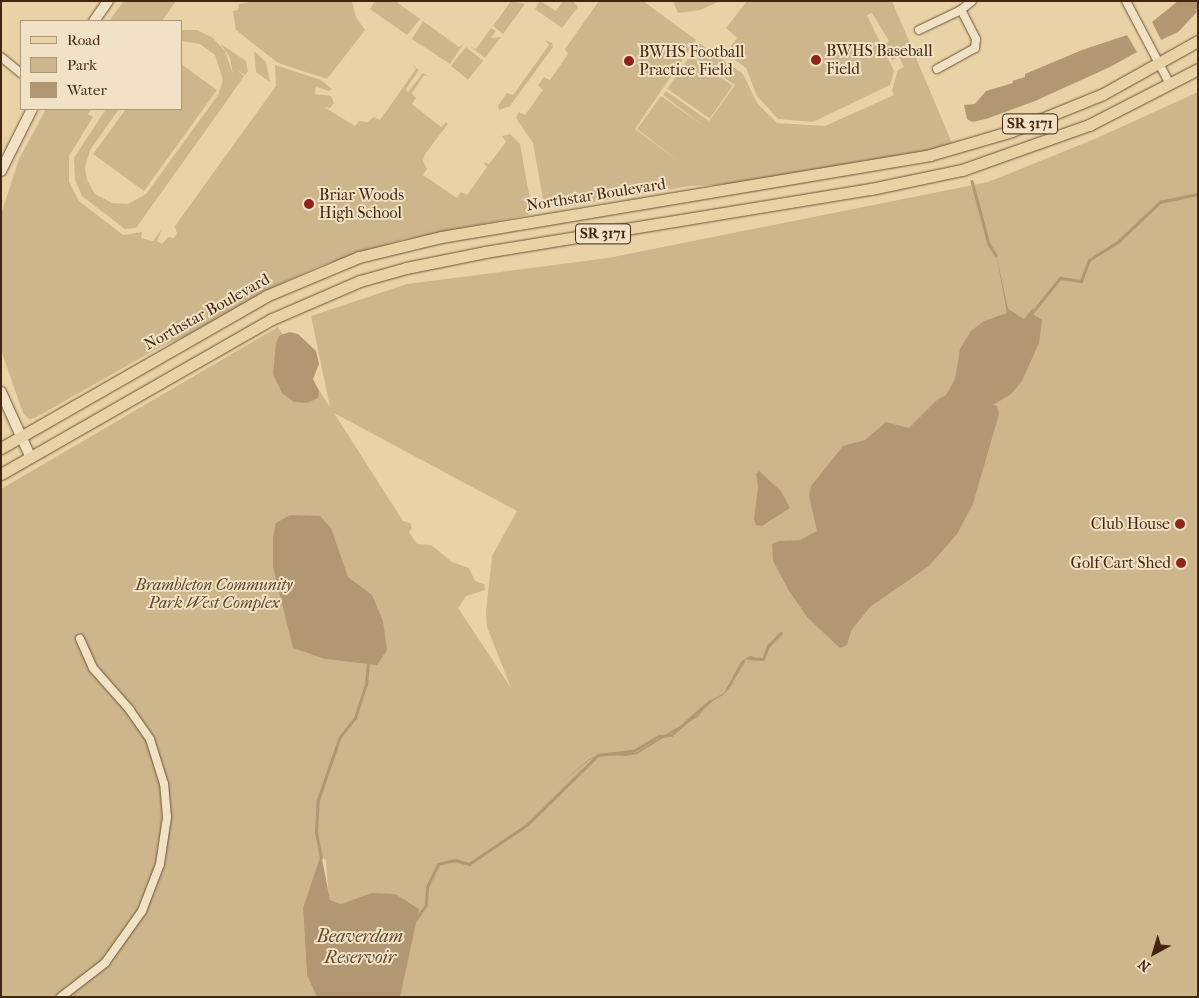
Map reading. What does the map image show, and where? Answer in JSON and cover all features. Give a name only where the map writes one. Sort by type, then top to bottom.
[{"type":"main road","points":[[95,20],[108,1]]},
{"type":"main road","name":"Northstar Boulevard","points":[[1,448],[266,296],[359,257],[441,237],[930,155],[1043,120],[1102,94],[1158,65],[1198,41]]},
{"type":"main road","name":"SR 3171","points":[[31,458],[272,319],[332,292],[385,273],[485,252],[805,201],[943,175],[1066,135],[1198,69]]},
{"type":"main road","points":[[1,171],[32,110]]},
{"type":"main road","points":[[1,392],[31,458],[1,474]]},
{"type":"street","points":[[919,30],[961,10],[972,1]]},
{"type":"street","points":[[1126,1],[1158,65],[1170,84]]},
{"type":"street","points":[[937,68],[975,48],[976,39],[961,10]]},
{"type":"street","points":[[1,57],[20,72]]},
{"type":"street","points":[[61,997],[105,963],[142,911],[160,864],[167,818],[164,784],[150,739],[130,710],[94,668],[80,639]]},
{"type":"green space","points":[[124,1],[176,1],[163,20],[110,20]]},
{"type":"green space","points":[[256,1],[352,1],[356,17],[365,30],[327,79],[278,63],[236,30],[233,11],[238,10],[239,4]]},
{"type":"green space","points":[[375,1],[395,1],[420,19],[407,35],[370,9]]},
{"type":"green space","points":[[511,1],[525,4],[503,34],[493,26]]},
{"type":"green space","points":[[540,1],[556,11],[563,1],[573,1],[578,7],[562,28],[535,9]]},
{"type":"green space","points":[[599,1],[643,1],[696,40],[635,129],[680,162],[637,129],[661,96],[705,127],[663,95],[666,91],[709,121],[735,85],[692,55],[699,43],[743,74],[757,103],[777,123],[825,126],[894,95],[892,90],[898,70],[904,67],[899,57],[892,60],[885,45],[889,41],[872,13],[867,15],[894,71],[890,85],[813,122],[778,119],[757,96],[746,68],[726,53],[737,38],[726,28],[747,1],[892,1],[952,143],[927,151],[729,184],[690,186],[559,208],[549,207],[543,199],[533,143],[516,118],[519,112],[525,115],[543,90],[538,85],[544,77],[550,80],[568,54],[565,49]]},
{"type":"green space","points":[[673,1],[720,1],[700,10],[678,13]]},
{"type":"green space","points":[[423,21],[459,47],[464,43],[450,64],[412,39]]},
{"type":"green space","points":[[491,28],[496,31],[491,38],[501,37],[485,58],[470,46],[476,49]]},
{"type":"green space","points":[[182,30],[197,30],[213,38],[225,51],[233,74],[230,58],[221,44],[246,61],[248,71],[245,75],[236,69],[244,76],[226,102],[136,228],[125,229],[82,196],[75,180],[74,158],[105,110],[118,110],[90,150],[85,167],[87,180],[95,194],[112,203],[128,204],[146,194],[218,95],[223,80],[215,55],[200,44],[182,41]]},
{"type":"green space","points":[[545,40],[552,43],[553,47],[510,106],[499,110],[498,106],[507,93],[513,95],[549,45]]},
{"type":"green space","points":[[466,47],[483,61],[468,79],[451,66]]},
{"type":"green space","points":[[254,51],[266,62],[270,82],[256,72]]},
{"type":"green space","points":[[690,56],[733,86],[710,119],[667,89]]},
{"type":"green space","points":[[412,64],[419,70],[406,89],[408,92],[423,73],[430,77],[424,75],[412,93],[416,98],[412,104],[441,127],[446,122],[448,124],[425,154],[423,161],[427,169],[423,175],[457,198],[461,192],[467,195],[487,167],[483,162],[489,164],[506,142],[502,136],[510,134],[520,144],[531,205],[528,215],[401,240],[322,265],[267,290],[186,336],[160,347],[35,418],[29,419],[23,413],[1,350],[1,214],[19,159],[45,110],[91,110],[88,114],[93,117],[69,156],[69,182],[79,201],[123,235],[142,232],[141,238],[153,241],[162,229],[157,241],[162,244],[168,237],[174,238],[177,234],[175,226],[276,86],[275,65],[321,80],[332,89],[329,91],[316,87],[315,94],[331,96],[334,103],[330,108],[324,107],[355,126],[359,121],[367,122],[374,117],[380,120],[416,69]]},
{"type":"green space","points":[[182,65],[217,90],[144,191],[93,154],[125,110],[182,110]]},
{"type":"green space","name":"Brambleton Community Park West Complex","points":[[1198,92],[1198,997],[400,997],[352,900],[341,904],[329,900],[326,861],[321,855],[303,908],[307,975],[360,997],[1,997],[1,489],[278,327],[330,407],[311,316],[407,284],[608,258],[988,182],[1097,138]],"holes":[[[334,413],[517,511],[492,556],[486,611],[487,627],[511,688],[458,608],[466,596],[485,590],[484,584],[475,581],[469,568],[452,562],[431,545],[417,544],[409,532],[412,528],[410,523],[403,521]]]},
{"type":"water","points":[[1178,1],[1198,1],[1198,10],[1195,9],[1197,12],[1178,32],[1161,40],[1152,22]]},
{"type":"water","points":[[1127,35],[1137,52],[1110,67],[1035,101],[986,119],[972,122],[967,119],[964,105],[975,104],[986,91],[1013,83],[1012,81],[1025,77],[1025,74],[1082,50]]},
{"type":"water","points":[[996,253],[1008,309],[1024,319],[1033,308],[1034,315],[1042,320],[1039,343],[1022,381],[1011,394],[993,405],[997,406],[999,414],[973,504],[957,534],[929,566],[870,607],[851,631],[847,645],[840,648],[808,618],[789,591],[773,561],[772,544],[779,541],[800,540],[817,531],[809,496],[811,486],[843,446],[865,440],[886,422],[909,428],[937,400],[946,395],[955,379],[960,349],[971,331],[984,321],[1007,313]]},
{"type":"water","points":[[289,332],[298,334],[316,351],[319,364],[313,379],[319,391],[318,398],[307,403],[294,402],[282,393],[273,374],[276,343],[279,336]]},
{"type":"water","points":[[759,471],[781,491],[790,508],[762,526],[756,525],[754,519],[758,486],[756,474]]},
{"type":"water","points":[[290,515],[320,516],[331,528],[348,577],[372,595],[383,621],[387,650],[377,665],[325,659],[293,648],[273,567],[273,537],[276,523]]},
{"type":"water","points":[[750,656],[755,657],[745,660],[731,686],[723,695],[707,704],[699,716],[637,754],[626,756],[603,755],[589,760],[560,784],[589,759],[602,754],[635,753],[698,715],[708,702],[724,693],[741,662]]},
{"type":"water","name":"Beaverdam Reservoir","points":[[321,854],[330,900],[341,904],[372,893],[395,894],[419,909],[400,997],[317,997],[307,975],[303,908]]},
{"type":"waterway","points":[[972,181],[989,244],[996,255]]},
{"type":"waterway","points":[[1032,313],[1060,278],[1081,281],[1089,260],[1119,241],[1160,202],[1198,194]]},
{"type":"waterway","points":[[748,658],[763,659],[768,646],[781,633]]},
{"type":"waterway","points":[[735,675],[743,661]]},
{"type":"waterway","points":[[340,737],[355,718],[366,685],[368,664]]},
{"type":"waterway","points":[[416,919],[426,905],[427,887],[438,864],[455,860],[469,864],[528,824],[598,755],[633,751],[659,736],[671,735],[710,701]]},
{"type":"waterway","points":[[321,858],[316,833],[318,800],[339,739]]},
{"type":"place","name":"BWHS Baseball Field","points":[[816,60]]},
{"type":"place","name":"BWHS Football Practice Field","points":[[629,61]]},
{"type":"place","name":"Briar Woods High School","points":[[309,204]]},
{"type":"place","name":"Club House","points":[[1180,524]]},
{"type":"place","name":"Golf Cart Shed","points":[[1181,563]]}]
